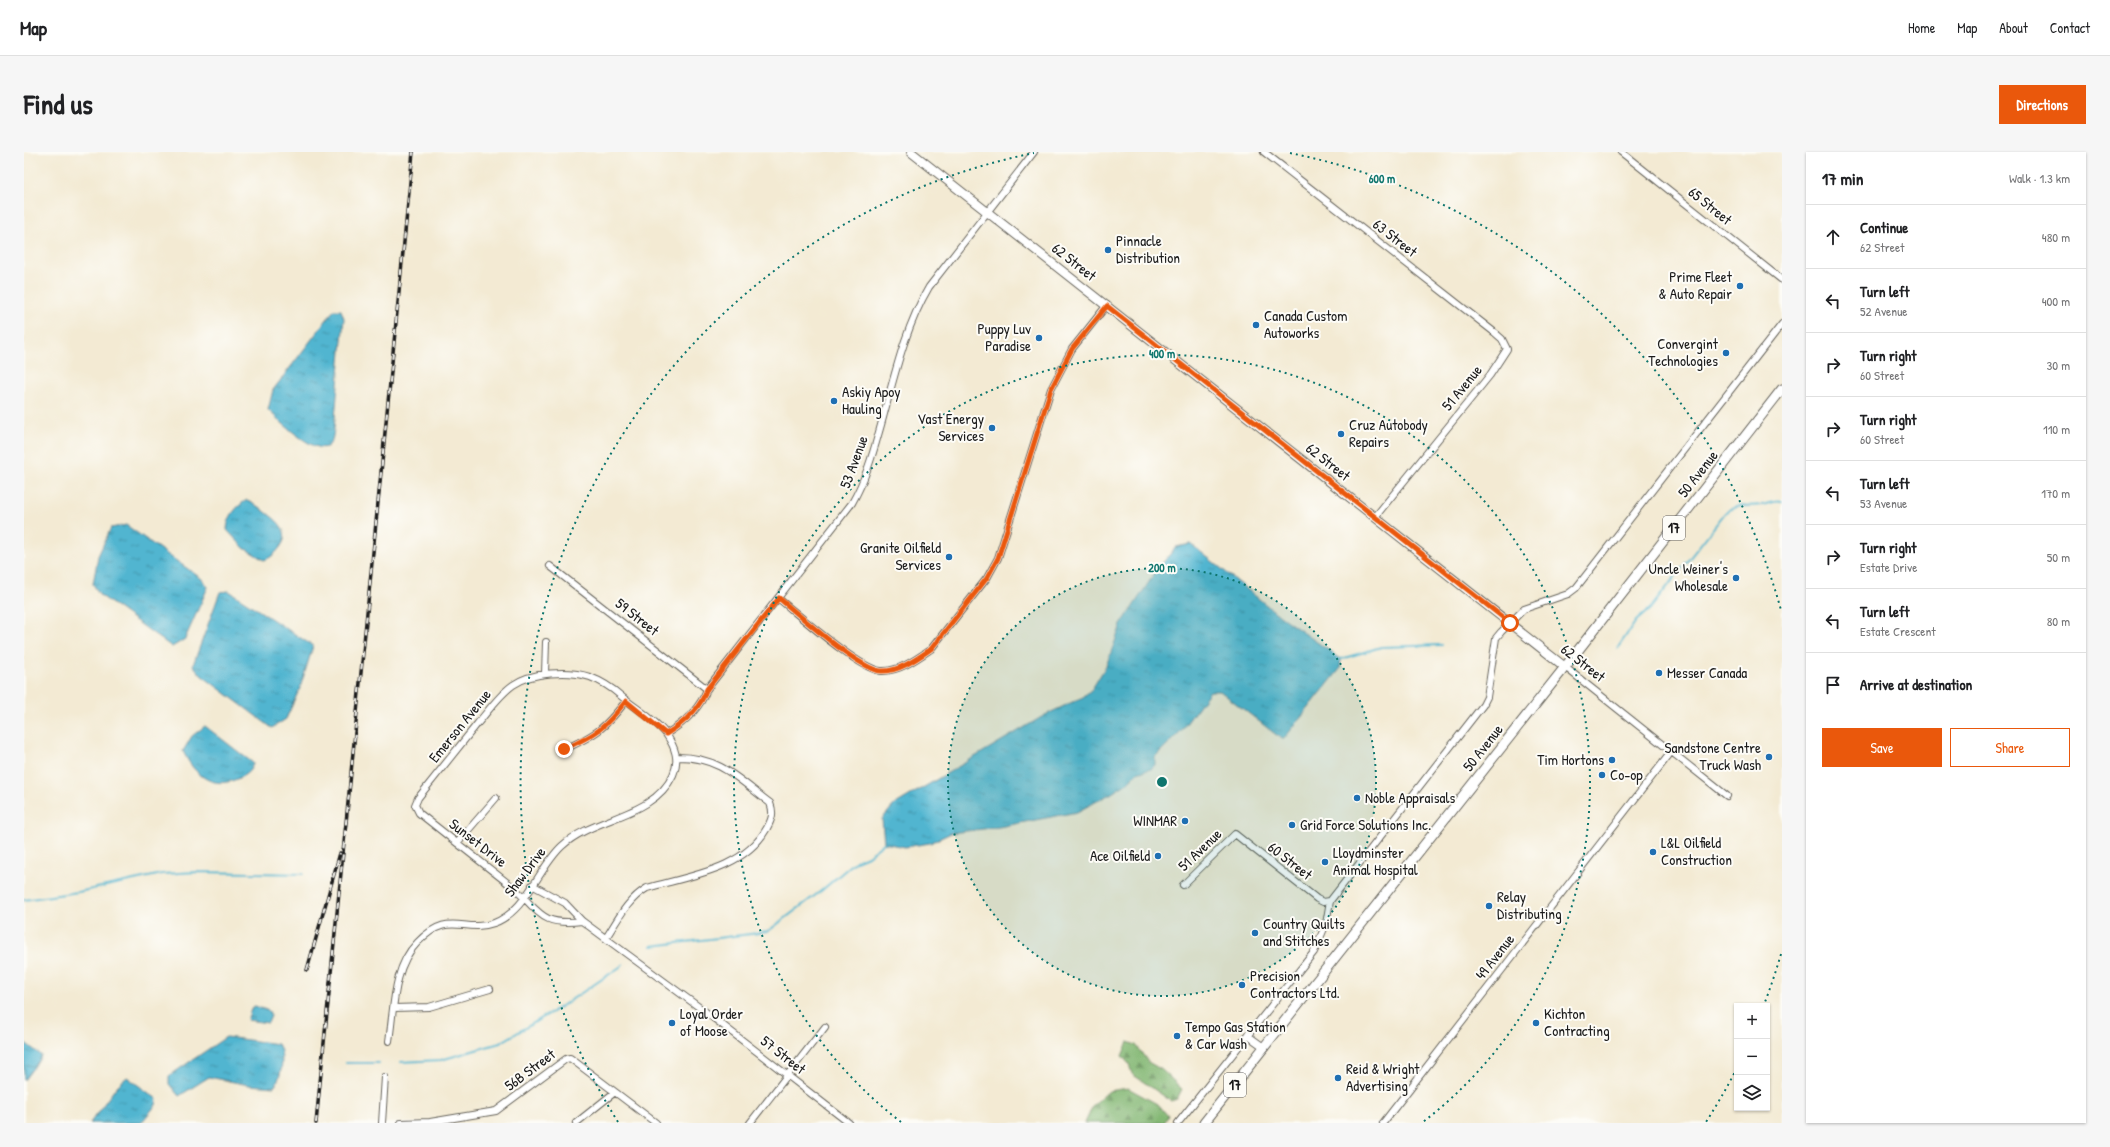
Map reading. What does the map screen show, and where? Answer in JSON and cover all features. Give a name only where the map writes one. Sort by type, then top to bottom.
[{"type":"main road","name":"62 Street","points":[[911,152],[1566,667]]},
{"type":"main road","name":"50 Avenue","points":[[1204,1123],[1566,667],[1782,389]]},
{"type":"street","name":"53 Avenue","points":[[666,734],[678,727],[691,715],[703,700],[707,689],[841,519],[862,486],[896,373],[918,307],[929,287],[1034,152]]},
{"type":"street","name":"63 Street","points":[[1264,152],[1494,332],[1502,339],[1507,349]]},
{"type":"street","name":"65 Street","points":[[1621,152],[1782,280]]},
{"type":"street","points":[[779,598],[851,655],[871,668],[882,671],[898,667],[919,657],[931,649],[987,578],[1004,544],[1051,389],[1072,349],[1107,306]]},
{"type":"street","points":[[1178,1123],[1314,952],[1326,924],[1330,901],[1483,705],[1487,697],[1496,638],[1519,612],[1529,606],[1568,594],[1576,588],[1782,324]]},
{"type":"street","name":"51 Avenue","points":[[1375,516],[1490,375],[1507,349]]},
{"type":"street","name":"59 Street","points":[[550,566],[707,689]]},
{"type":"street","points":[[544,674],[546,642]]},
{"type":"street","name":"62 Street","points":[[1566,667],[1727,796]]},
{"type":"street","name":"Emerson Avenue","points":[[419,813],[415,805],[418,798],[503,692],[526,678],[544,674],[588,676],[614,690],[666,734]]},
{"type":"street","points":[[564,749],[592,736],[607,725],[626,701]]},
{"type":"street","points":[[532,885],[565,903],[582,921],[606,938],[631,899],[638,893],[647,888],[730,863],[754,846],[764,834],[772,819],[773,811],[770,803],[713,762],[695,757],[678,757],[666,734]]},
{"type":"street","name":"49 Avenue","points":[[1383,1123],[1672,751]]},
{"type":"street","name":"Shaw Drive","points":[[389,1041],[400,971],[406,956],[428,932],[451,923],[483,925],[502,919],[524,898],[544,865],[569,841],[589,828],[623,814],[657,797],[668,786],[675,771],[678,757]]},
{"type":"street","points":[[457,843],[496,798]]},
{"type":"street","name":"Sunset Drive","points":[[419,813],[524,898],[543,917],[557,923],[582,921]]},
{"type":"street","name":"51 Avenue","points":[[1182,885],[1235,834]]},
{"type":"street","name":"60 Street","points":[[1235,834],[1317,899],[1323,902],[1330,901]]},
{"type":"street","name":"57 Street","points":[[606,938],[707,1013],[849,1123]]},
{"type":"street","points":[[394,1008],[429,1006],[490,989]]},
{"type":"street","points":[[750,1123],[825,1027]]},
{"type":"street","points":[[1247,1035],[1265,1048]]},
{"type":"street","name":"56B Street","points":[[401,1123],[430,1122],[496,1111],[566,1058],[570,1058],[656,1123]]},
{"type":"street","points":[[382,1123],[386,1077]]},
{"type":"street","points":[[576,1123],[615,1092]]},
{"type":"green space","points":[[1128,1042],[1136,1045],[1148,1062],[1162,1070],[1182,1089],[1177,1099],[1171,1101],[1132,1074],[1129,1064],[1122,1056]]},
{"type":"green space","points":[[1128,1088],[1159,1105],[1168,1116],[1164,1123],[1085,1123],[1093,1105],[1109,1091]]},
{"type":"water","points":[[334,310],[341,310],[344,318],[333,436],[330,444],[322,448],[315,446],[297,435],[268,410],[273,390]]},
{"type":"water","points":[[247,500],[252,502],[277,521],[284,533],[284,539],[281,546],[273,555],[264,560],[244,548],[227,530],[230,517],[239,506]]},
{"type":"water","points":[[126,525],[202,579],[208,587],[185,639],[172,647],[100,595],[93,584],[98,556],[111,528]]},
{"type":"water","points":[[1191,544],[1280,616],[1341,659],[1340,669],[1283,740],[1220,691],[1210,691],[1180,732],[1155,757],[1155,765],[1151,769],[1137,773],[1126,784],[1077,812],[999,827],[951,833],[930,843],[905,847],[884,843],[882,819],[894,805],[1045,715],[1083,697],[1092,689],[1106,666],[1121,625],[1156,571],[1176,547]]},
{"type":"water","points":[[229,591],[313,646],[300,688],[286,719],[272,728],[201,675],[193,665],[220,592]]},
{"type":"water","points":[[205,726],[253,763],[248,772],[230,782],[221,783],[205,778],[199,774],[187,760],[183,751],[192,736]]},
{"type":"water","points":[[255,1006],[269,1011],[271,1016],[268,1023],[247,1020],[252,1007]]},
{"type":"water","points":[[226,1037],[278,1044],[282,1066],[279,1078],[274,1087],[249,1085],[209,1077],[179,1096],[169,1084],[169,1076]]},
{"type":"water","points":[[24,1042],[41,1055],[40,1059],[24,1080]]},
{"type":"water","points":[[127,1077],[157,1099],[156,1105],[141,1123],[90,1123],[117,1086]]},
{"type":"waterway","points":[[1617,649],[1636,621],[1650,609],[1725,513],[1734,508],[1743,506],[1761,505],[1776,501],[1782,502]]},
{"type":"waterway","points":[[1341,659],[1381,647],[1442,645]]},
{"type":"waterway","points":[[652,946],[767,932],[821,891],[856,861],[868,856],[884,843]]},
{"type":"waterway","points":[[24,900],[78,892],[162,874],[197,872],[303,874]]},
{"type":"waterway","points":[[401,1062],[441,1060],[500,1043],[562,1006],[623,965]]},
{"type":"waterway","points":[[346,1063],[379,1063]]},
{"type":"railway","points":[[316,1123],[413,152]]},
{"type":"railway","points":[[307,970],[340,853]]},
{"type":"place","name":"Pinnacle Distribution","points":[[1108,250]]},
{"type":"place","name":"Prime Fleet & Auto Repair","points":[[1740,286]]},
{"type":"place","name":"Canada Custom Autoworks","points":[[1256,325]]},
{"type":"place","name":"Puppy Luv Paradise","points":[[1039,338]]},
{"type":"place","name":"Convergint Technologies","points":[[1726,353]]},
{"type":"place","name":"Askiy Apoy Hauling","points":[[834,401]]},
{"type":"place","name":"Vast Energy Services","points":[[992,428]]},
{"type":"place","name":"Cruz Autobody Repairs","points":[[1341,434]]},
{"type":"place","name":"Granite Oilfield Services","points":[[949,557]]},
{"type":"place","name":"Uncle Weiner's Wholesale","points":[[1736,578]]},
{"type":"place","name":"Messer Canada","points":[[1659,673]]},
{"type":"place","name":"Sandstone Centre Truck Wash","points":[[1769,757]]},
{"type":"place","name":"Tim Hortons","points":[[1612,760]]},
{"type":"place","name":"Co-op","points":[[1602,775]]},
{"type":"place","name":"Noble Appraisals","points":[[1357,798]]},
{"type":"place","name":"WINMAR","points":[[1185,821]]},
{"type":"place","name":"Grid Force Solutions Inc.","points":[[1292,825]]},
{"type":"place","name":"L&L Oilfield Construction","points":[[1653,852]]},
{"type":"place","name":"Ace Oilfield","points":[[1158,856]]},
{"type":"place","name":"Lloydminster Animal Hospital","points":[[1325,862]]},
{"type":"place","name":"Relay Distributing","points":[[1489,906]]},
{"type":"place","name":"Country Quilts and Stitches","points":[[1255,933]]},
{"type":"place","name":"Precision Contractors Ltd.","points":[[1242,985]]},
{"type":"place","name":"Loyal Order of Moose","points":[[672,1023]]},
{"type":"place","name":"Kichton Contracting","points":[[1536,1023]]},
{"type":"place","name":"Tempo Gas Station & Car Wash","points":[[1177,1036]]},
{"type":"place","name":"Reid & Wright Advertising","points":[[1338,1078]]},
{"type":"route","points":[[564,749],[592,736],[607,725],[626,701],[649,718],[666,734],[678,727],[691,715],[703,700],[707,689],[779,598],[851,655],[871,668],[882,671],[898,667],[919,657],[931,649],[987,578],[998,558],[1004,544],[1044,409],[1059,370],[1072,349],[1107,306],[1510,623]]}]
